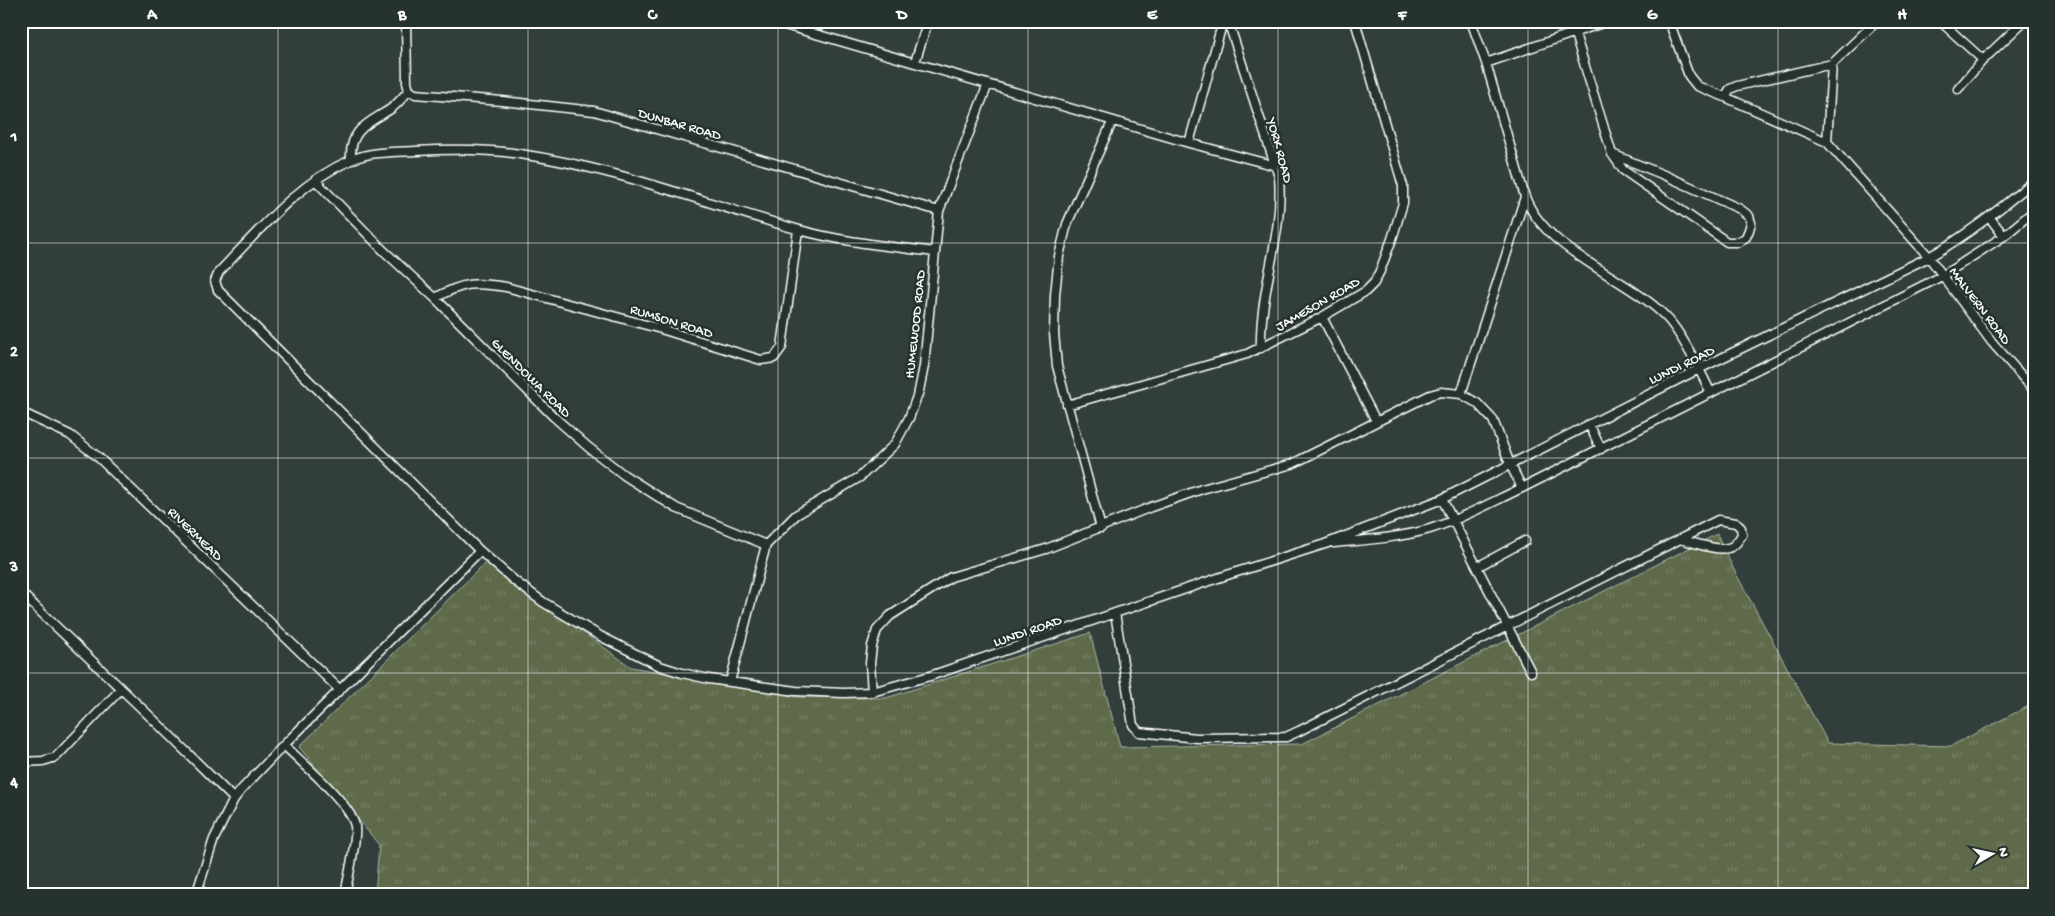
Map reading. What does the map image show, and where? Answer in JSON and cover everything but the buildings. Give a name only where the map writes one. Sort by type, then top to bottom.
[{"type":"street","points":[[351,160],[350,149],[356,134],[373,119],[390,110],[409,90],[407,83],[406,21]]},
{"type":"street","points":[[771,21],[915,62],[1112,122],[1276,166]]},
{"type":"street","points":[[915,62],[928,21]]},
{"type":"street","points":[[1190,144],[1223,21]]},
{"type":"street","name":"YORK ROAD","points":[[1228,21],[1276,166],[1280,197],[1276,239],[1263,312],[1261,348]]},
{"type":"street","name":"JAMESON ROAD","points":[[1067,404],[1207,366],[1261,348],[1322,317],[1366,291],[1374,283],[1392,239],[1403,203],[1403,186],[1355,21]]},
{"type":"street","points":[[1471,21],[1486,63],[1525,197],[1534,217],[1543,228],[1581,257],[1665,316],[1699,369],[1711,393]]},
{"type":"street","points":[[1486,63],[1575,34],[1608,21]]},
{"type":"street","points":[[1669,21],[1689,76],[1697,86],[1827,142],[1832,64]]},
{"type":"street","points":[[1725,98],[1730,89],[1737,86],[1832,64],[1877,21]]},
{"type":"street","points":[[1940,21],[1983,60]]},
{"type":"street","points":[[1958,89],[1983,60],[2024,21]]},
{"type":"street","points":[[1575,34],[1612,154],[1623,170],[1728,242],[1740,242],[1746,237],[1751,223],[1749,216],[1740,209],[1612,154]]},
{"type":"street","name":"HUMEWOOD ROAD","points":[[730,682],[766,546],[796,515],[860,477],[894,444],[909,418],[921,383],[924,366],[939,211],[988,84]]},
{"type":"street","name":"DUNBAR ROAD","points":[[409,90],[415,94],[502,101],[594,112],[939,211]]},
{"type":"street","points":[[1101,528],[1057,366],[1054,333],[1055,295],[1059,256],[1066,224],[1112,122]]},
{"type":"street","name":"MALVERN ROAD","points":[[1827,142],[1929,257],[1991,341],[2034,390]]},
{"type":"street","name":"LUNDI ROAD","points":[[934,252],[857,242],[798,230],[623,177],[519,154],[471,150],[427,151],[378,153],[351,160],[315,180],[295,194],[219,272],[215,281],[218,290],[480,550],[542,602],[600,636],[660,666],[682,673],[796,691],[844,694],[872,692],[930,676],[1325,544],[1442,498],[1699,369],[1929,257],[1957,241],[1990,218],[2034,181]]},
{"type":"street","name":"GLENDOWA ROAD","points":[[315,180],[384,251],[435,298],[554,417],[608,464],[676,508],[766,546]]},
{"type":"street","points":[[1462,394],[1525,197]]},
{"type":"street","name":"LUNDI ROAD","points":[[1325,544],[1403,535],[1430,529],[1522,488],[1942,276],[2004,236],[2034,211]]},
{"type":"street","points":[[1990,218],[2004,236]]},
{"type":"street","name":"RUMSON ROAD","points":[[435,298],[450,289],[469,283],[506,286],[661,329],[761,360],[774,358],[782,347],[798,230]]},
{"type":"street","points":[[1322,317],[1376,421]]},
{"type":"street","points":[[872,692],[870,662],[874,639],[882,623],[951,577],[1046,549],[1202,489],[1292,464],[1430,395],[1441,392],[1462,394],[1476,403],[1493,420],[1510,464],[1522,488]]},
{"type":"street","name":"RIVERMEAD","points":[[21,412],[70,435],[98,457],[340,690]]},
{"type":"street","points":[[1588,424],[1601,449]]},
{"type":"street","points":[[1442,498],[1531,672]]},
{"type":"street","points":[[1115,613],[1133,725],[1139,732],[1143,734],[1197,738],[1277,738],[1290,735],[1507,625],[1718,520],[1736,523],[1741,528],[1742,535],[1729,548],[1720,548],[1680,539]]},
{"type":"street","points":[[1477,567],[1525,541]]},
{"type":"street","points":[[196,895],[214,839],[234,799],[284,745],[480,550]]},
{"type":"street","points":[[21,593],[234,799]]},
{"type":"street","points":[[21,762],[43,761],[56,757],[121,688]]},
{"type":"street","points":[[284,745],[340,800],[353,819],[355,834],[345,895]]},
{"type":"green space","points":[[1717,534],[1734,570],[1828,743],[1951,746],[2034,703],[2034,895],[375,895],[379,845],[299,747],[486,562],[631,667],[799,697],[886,698],[1090,633],[1120,747],[1302,744]]}]
